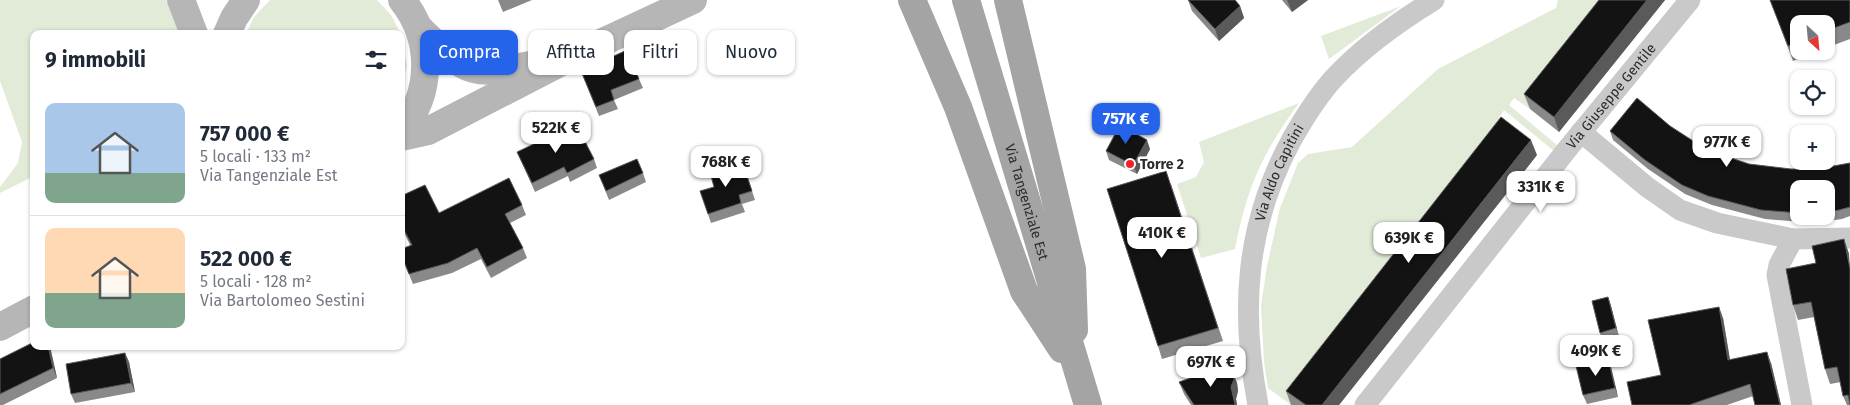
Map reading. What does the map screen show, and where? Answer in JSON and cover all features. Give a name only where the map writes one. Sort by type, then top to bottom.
[{"type":"main road","points":[[181,0],[192,30]]},
{"type":"main road","points":[[229,30],[246,0]]},
{"type":"main road","points":[[614,37],[693,0]]},
{"type":"main road","points":[[912,0],[958,107],[1024,291],[1075,366]]},
{"type":"main road","name":"Via Tangenziale Est","points":[[966,0],[1088,405]]},
{"type":"main road","points":[[1008,0],[1072,269],[1075,366]]},
{"type":"main road","points":[[409,9],[449,58],[476,70],[499,72],[528,66]]},
{"type":"main road","points":[[405,126],[417,106],[425,77],[425,53],[409,9]]},
{"type":"main road","points":[[405,137],[428,130],[536,75]]},
{"type":"main road","points":[[0,327],[30,312]]},
{"type":"street","name":"Via Aldo Capitini","points":[[1258,405],[1249,345],[1248,283],[1254,241],[1264,203],[1279,164],[1311,107],[1334,78],[1375,41],[1434,0]]},
{"type":"street","name":"Via Giuseppe Gentile","points":[[1365,405],[1581,132],[1690,0]]},
{"type":"street","points":[[1581,132],[1647,187],[1680,210],[1717,223],[1792,239],[1850,238]]},
{"type":"street","points":[[1792,239],[1779,264],[1777,275],[1802,405]]},
{"type":"green space","points":[[0,0],[166,0],[177,30],[30,30],[30,178],[0,193],[0,187],[18,163],[22,142],[0,81]]},
{"type":"green space","points":[[270,0],[377,0],[391,15],[399,30],[248,30],[254,17]]},
{"type":"green space","points":[[1558,0],[1616,0],[1530,109],[1514,98],[1509,105],[1558,146],[1554,151],[1504,110],[1496,123],[1507,132],[1291,405],[1268,388],[1264,362],[1261,306],[1267,266],[1280,208],[1298,163],[1308,154],[1352,147],[1438,69],[1556,8]]},
{"type":"green space","points":[[1401,6],[1329,59],[1321,36]]},
{"type":"green space","points":[[405,56],[407,66],[405,75]]},
{"type":"green space","points":[[1299,103],[1275,138],[1258,172],[1245,207],[1235,249],[1201,258],[1177,184],[1196,177],[1204,162],[1199,142]]},
{"type":"building","points":[[1188,0],[1235,0],[1240,6],[1215,29]]},
{"type":"building","points":[[1599,0],[1647,0],[1554,117],[1524,94]]},
{"type":"building","points":[[1770,0],[1850,0],[1850,22],[1835,28],[1835,15],[1790,15],[1790,45],[1788,46]]},
{"type":"building","points":[[624,51],[624,75],[637,75],[639,79],[611,90],[614,100],[596,107],[583,75],[614,75],[614,56]]},
{"type":"building","points":[[1637,98],[1670,126],[1707,150],[1749,164],[1790,170],[1835,170],[1835,166],[1850,163],[1850,207],[1835,211],[1835,180],[1790,180],[1790,212],[1761,210],[1708,196],[1682,185],[1645,160],[1610,131]]},
{"type":"building","points":[[1501,117],[1531,140],[1322,405],[1306,405],[1286,391]]},
{"type":"building","points":[[576,124],[594,159],[567,173],[564,167],[532,183],[517,152]]},
{"type":"building","points":[[1120,125],[1147,140],[1133,165],[1106,151]]},
{"type":"building","points":[[637,159],[643,173],[606,191],[599,175]]},
{"type":"building","points":[[742,161],[752,191],[739,195],[741,203],[708,214],[700,191],[714,187],[710,172]]},
{"type":"building","points":[[1166,171],[1218,328],[1158,346],[1107,189]]},
{"type":"building","points":[[509,178],[522,205],[505,214],[523,248],[487,267],[477,248],[448,263],[409,274],[405,264],[405,248],[412,245],[405,232],[405,194],[425,185],[439,213]]},
{"type":"building","points":[[1844,239],[1850,269],[1850,405],[1848,395],[1843,396],[1837,367],[1825,369],[1811,302],[1793,305],[1786,269],[1816,263],[1812,246]]},
{"type":"building","points":[[1608,297],[1616,328],[1600,333],[1592,301]]},
{"type":"building","points":[[1719,307],[1728,360],[1767,352],[1780,405],[1755,405],[1750,384],[1689,405],[1632,405],[1627,382],[1661,375],[1648,320]]},
{"type":"building","points":[[30,344],[30,350],[49,350],[53,368],[0,394],[0,359]]},
{"type":"building","points":[[125,353],[131,383],[71,394],[66,364]]},
{"type":"building","points":[[1608,358],[1615,388],[1583,395],[1576,366]]},
{"type":"building","points":[[1225,366],[1232,371],[1234,379],[1231,387],[1235,405],[1194,405],[1179,382]]},
{"type":"place","name":"Torre 2","points":[[1130,164]]}]
